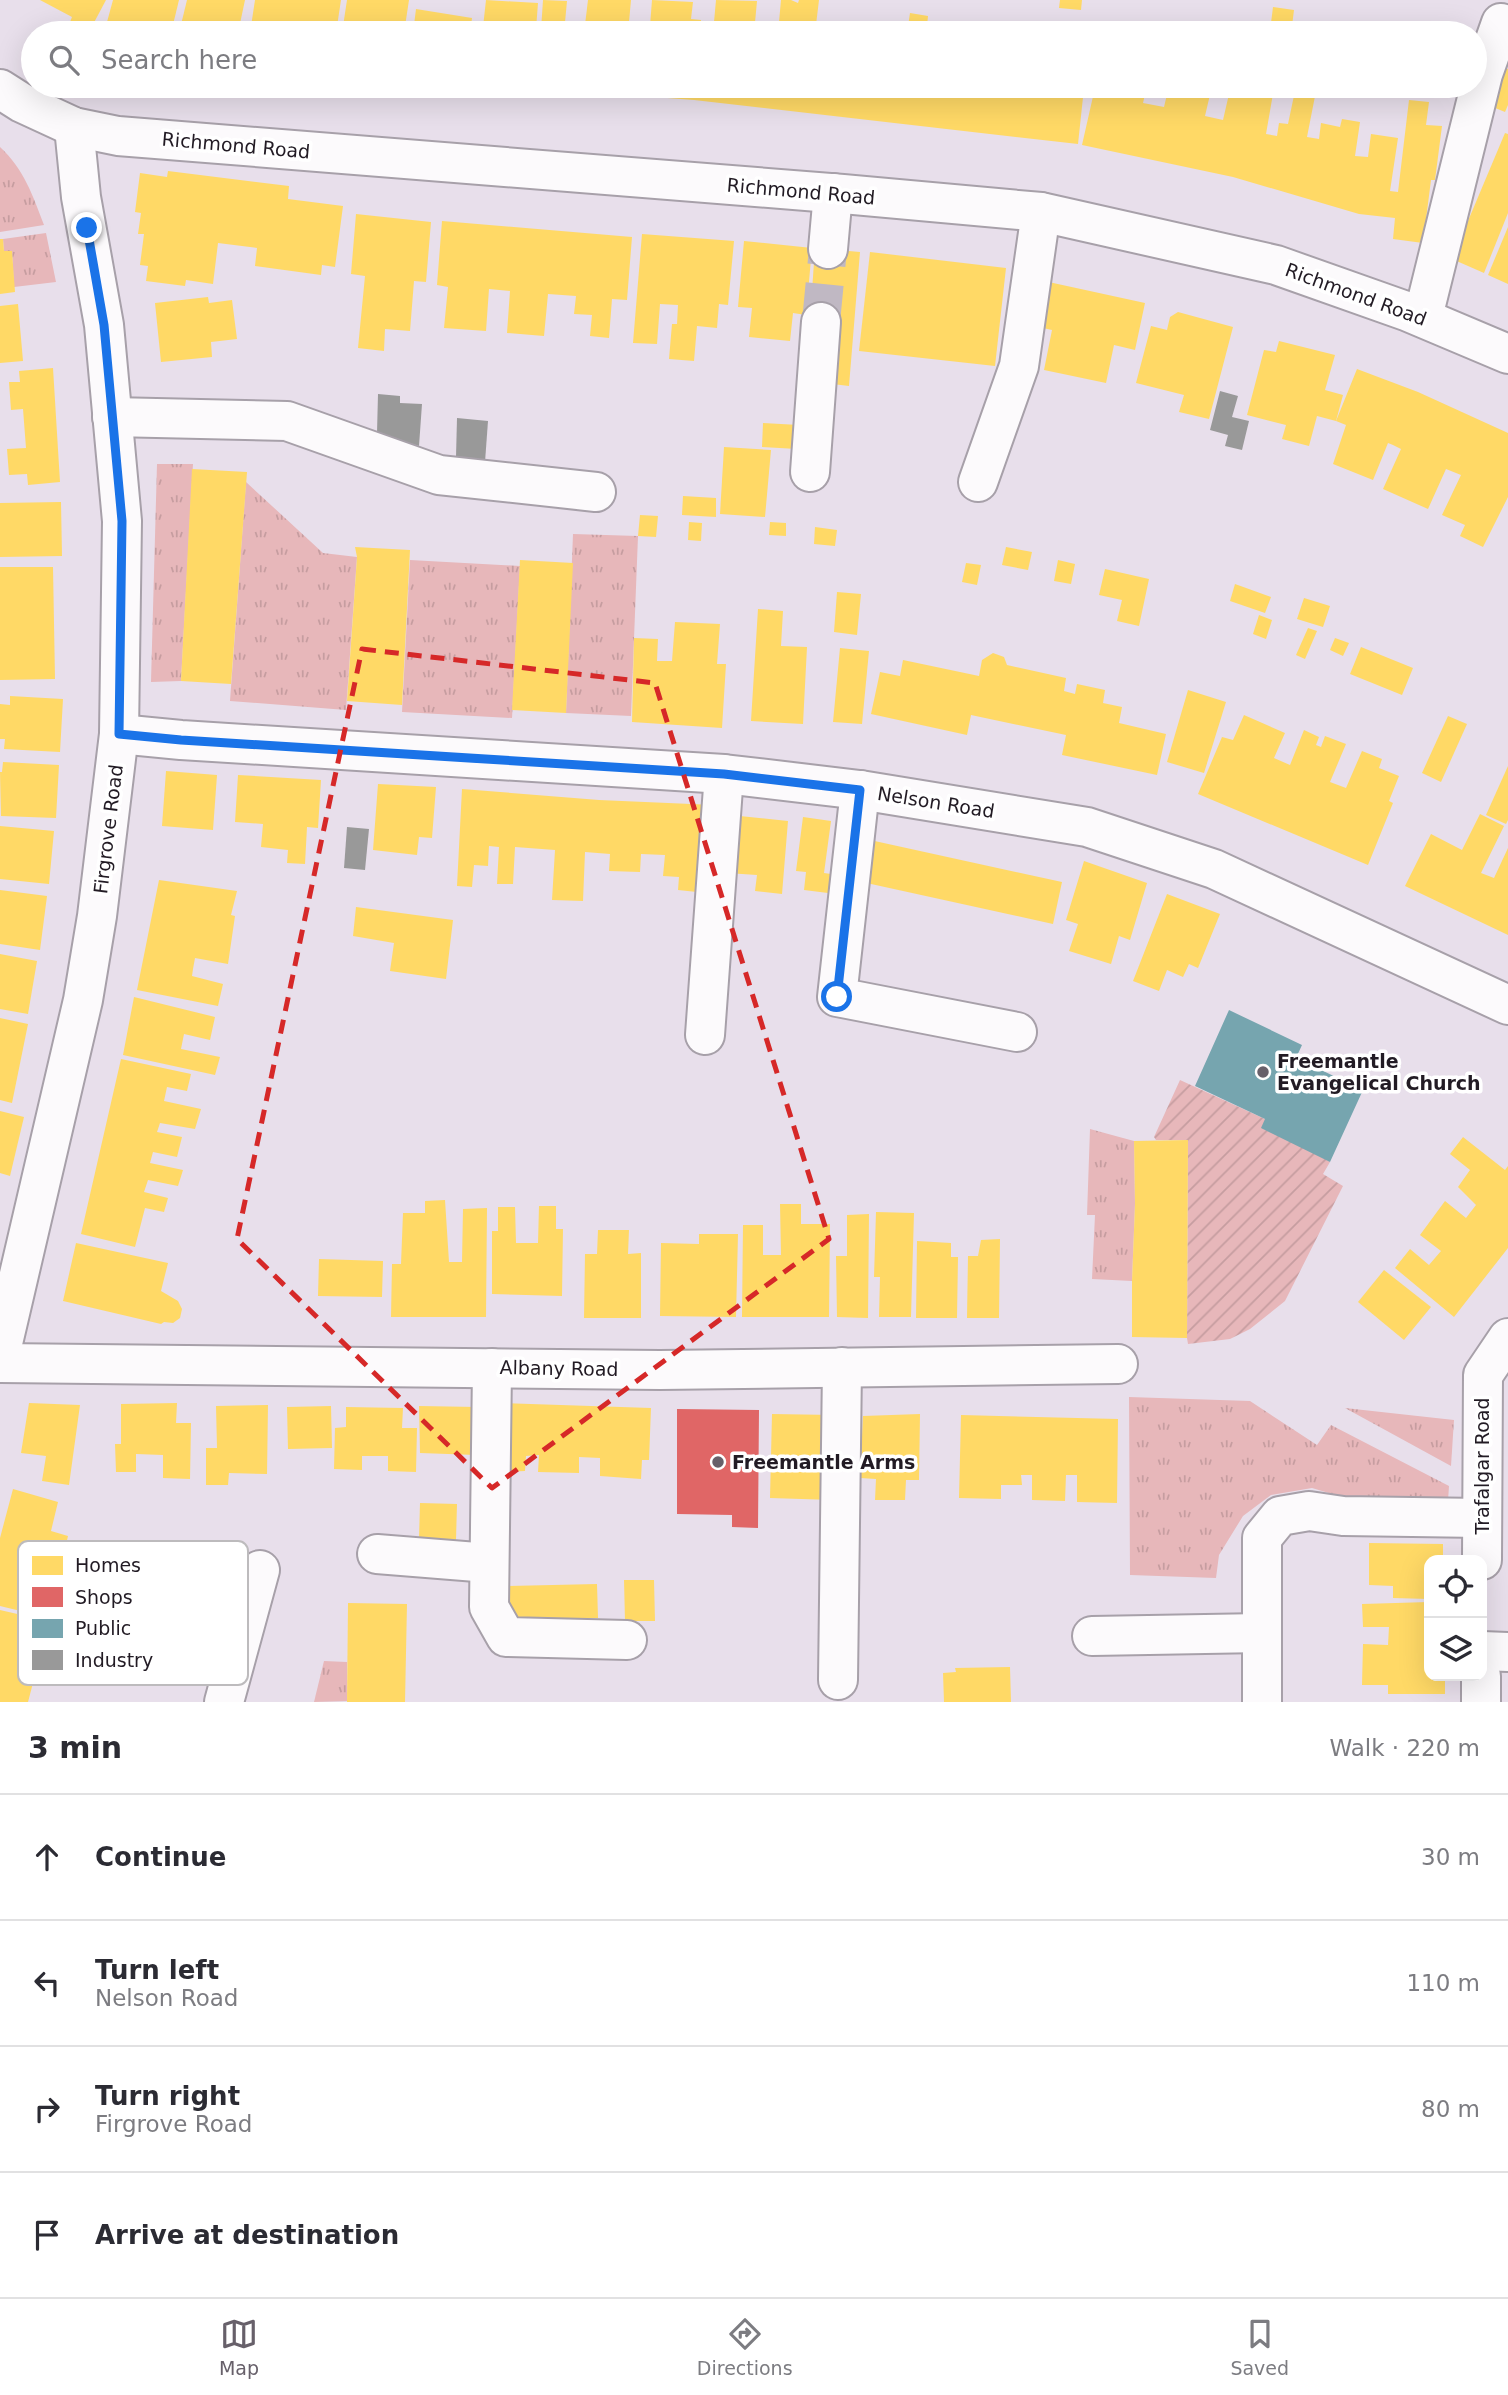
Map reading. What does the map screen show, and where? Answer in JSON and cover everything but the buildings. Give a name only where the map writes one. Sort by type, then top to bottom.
[{"type":"street","points":[[1487,63],[1501,23],[1508,26]]},
{"type":"street","name":"Richmond Road","points":[[0,89],[22,103],[74,127],[118,136],[1041,212],[1276,265],[1423,317],[1508,354]]},
{"type":"street","points":[[1423,317],[1477,98]]},
{"type":"street","name":"Firgrove Road","points":[[0,1356],[83,1000],[99,902],[119,734],[122,521],[104,325],[82,197],[74,127]]},
{"type":"street","points":[[828,248],[833,193]]},
{"type":"street","points":[[978,482],[1019,366],[1041,212]]},
{"type":"street","points":[[810,472],[821,321]]},
{"type":"street","points":[[112,417],[287,421],[439,475],[596,492]]},
{"type":"street","name":"Nelson Road","points":[[119,734],[724,774],[860,790],[1087,827],[1214,869],[1508,1005]]},
{"type":"street","points":[[705,1035],[724,774]]},
{"type":"street","points":[[860,790],[837,997],[1017,1032]]},
{"type":"street","name":"Trafalgar Road","points":[[1482,1555],[1483,1375],[1508,1338]]},
{"type":"street","name":"Albany Road","points":[[0,1363],[660,1370],[1118,1364]]},
{"type":"street","points":[[492,1367],[489,1608],[506,1637],[627,1640]]},
{"type":"street","points":[[838,1680],[842,1367]]},
{"type":"street","points":[[1262,1702],[1262,1538],[1280,1516],[1309,1511],[1343,1516],[1482,1518]]},
{"type":"street","points":[[377,1555],[489,1563]]},
{"type":"street","points":[[248,1614],[260,1570]]},
{"type":"street","points":[[1092,1636],[1262,1633]]},
{"type":"street","points":[[1487,1651],[1508,1652]]},
{"type":"street","points":[[1481,1681],[1481,1702]]},
{"type":"street","points":[[224,1702],[229,1685]]},
{"type":"highlighted area","points":[[362,649],[655,683],[829,1239],[492,1488],[237,1239]]},
{"type":"green space","points":[[0,147],[22,174],[44,225],[0,232]]},
{"type":"green space","points":[[46,233],[56,282],[14,287],[12,251],[4,251],[3,239]]},
{"type":"green space","points":[[157,464],[193,464],[181,681],[151,682]]},
{"type":"green space","points":[[246,482],[323,553],[357,557],[346,710],[230,701]]},
{"type":"green space","points":[[573,534],[638,536],[631,716],[566,713]]},
{"type":"green space","points":[[410,560],[520,566],[512,718],[402,712]]},
{"type":"green space","points":[[1180,1080],[1265,1119],[1330,1162],[1323,1174],[1343,1186],[1285,1301],[1250,1329],[1230,1339],[1188,1344],[1188,1140],[1156,1140],[1154,1137]]},
{"type":"green space","points":[[1090,1129],[1134,1141],[1132,1281],[1092,1279],[1095,1215],[1087,1215]]},
{"type":"green space","points":[[1129,1397],[1250,1401],[1317,1445],[1331,1425],[1449,1486],[1448,1501],[1349,1499],[1312,1488],[1271,1495],[1243,1516],[1219,1555],[1216,1578],[1130,1575]]},
{"type":"green space","points":[[1345,1408],[1454,1420],[1451,1466]]},
{"type":"green space","points":[[324,1661],[347,1662],[347,1701],[314,1702]]},
{"type":"tunnel","points":[[821,322],[828,249]]},
{"type":"place","name":"Freemantle Evangelical Church","points":[[1263,1072]]},
{"type":"place","name":"Freemantle Arms","points":[[718,1462]]},
{"type":"route","points":[[87,228],[104,325],[122,521],[119,734],[724,774],[860,790],[837,997]]}]
